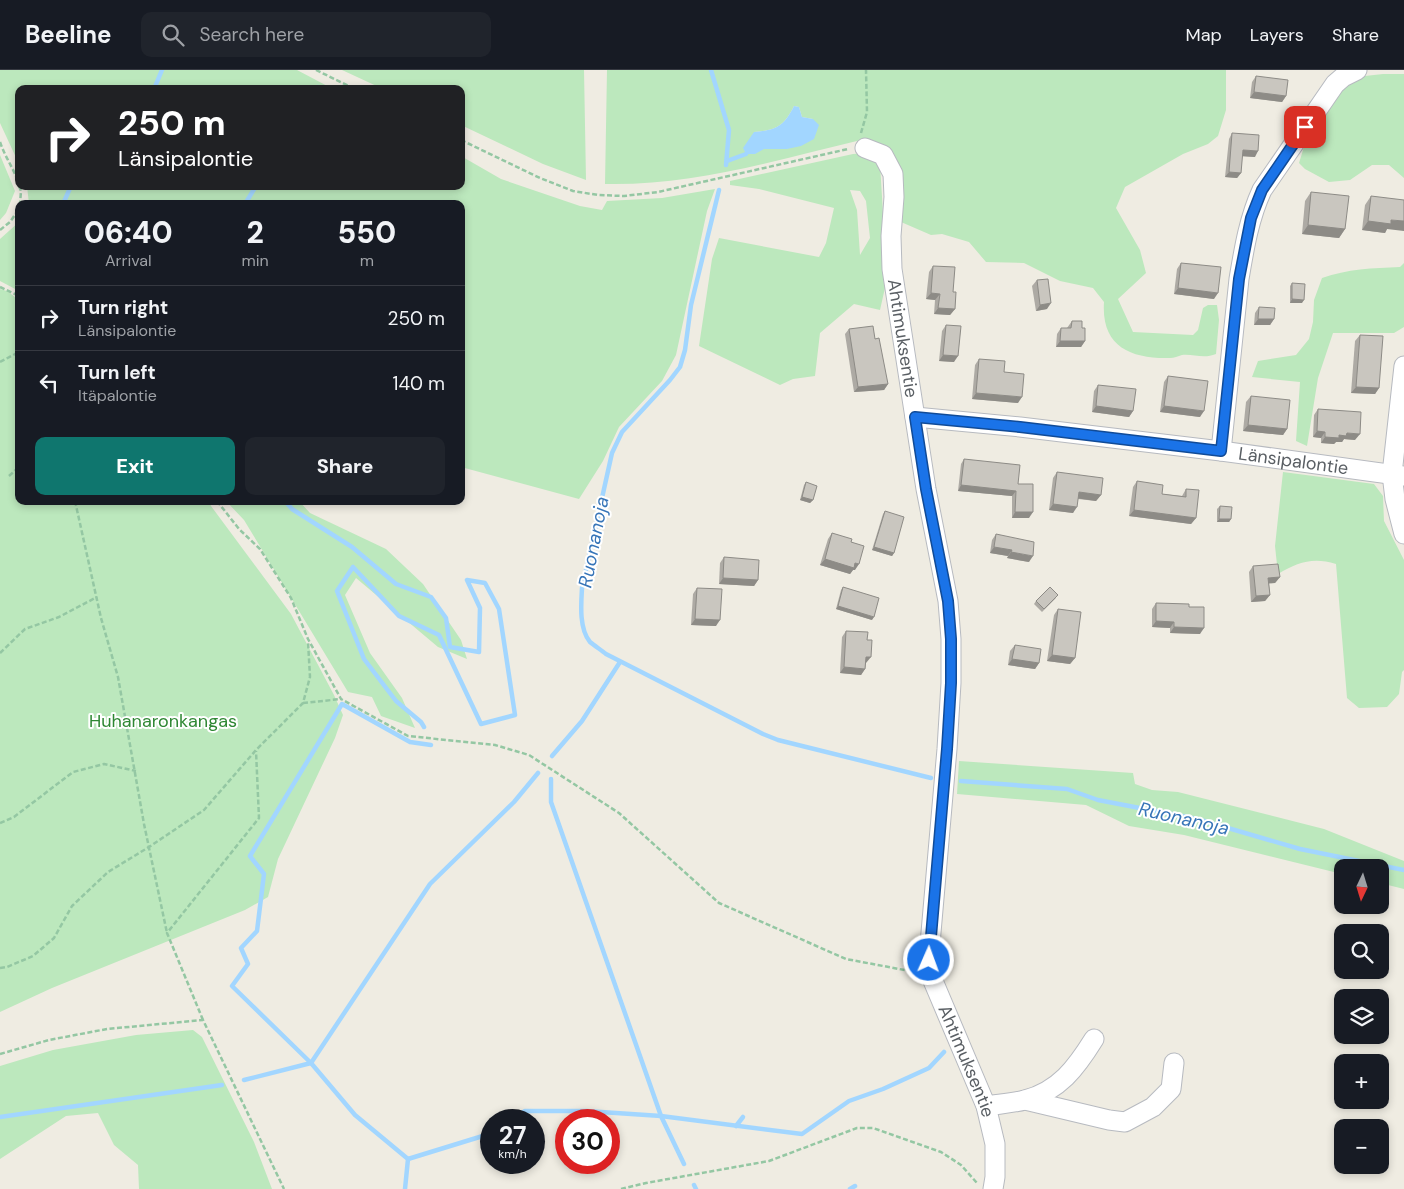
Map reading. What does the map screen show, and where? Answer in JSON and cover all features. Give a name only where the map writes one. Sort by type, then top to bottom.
[{"type":"street","points":[[1221,451],[1242,257],[1257,201],[1262,190],[1335,84],[1343,77],[1357,70]]},
{"type":"street","name":"Ahtimuksentie","points":[[861,148],[883,155],[893,174],[892,269],[926,489],[948,601],[951,639],[951,683],[930,944],[931,976],[986,1106],[995,1144],[993,1189]]},
{"type":"street","points":[[1404,366],[1395,499],[1404,534]]},
{"type":"street","name":"Länsipalontie","points":[[915,417],[1020,427],[1221,451],[1398,475]]},
{"type":"street","points":[[986,1106],[1025,1100],[1048,1092],[1061,1083],[1084,1055],[1094,1039]]},
{"type":"street","points":[[1025,1100],[1125,1122],[1153,1107],[1171,1089],[1174,1064]]},
{"type":"path","points":[[316,70],[347,85]]},
{"type":"path","points":[[465,142],[540,178],[573,191],[598,195],[624,196],[658,192],[861,148],[867,112],[866,70]]},
{"type":"path","points":[[0,142],[15,171]]},
{"type":"path","points":[[0,230],[10,222],[15,215]]},
{"type":"path","points":[[0,287],[15,294]]},
{"type":"path","points":[[0,362],[15,354]]},
{"type":"path","points":[[9,476],[15,471]]},
{"type":"path","points":[[76,505],[101,618],[118,677],[144,824],[167,934],[203,1020],[284,1189]]},
{"type":"path","points":[[220,505],[239,529],[260,549],[291,598],[308,639],[341,699],[408,736],[495,745],[529,755],[618,813],[719,903],[846,959],[931,976]]},
{"type":"path","points":[[0,653],[25,629],[59,616],[97,597]]},
{"type":"path","points":[[0,968],[33,956],[54,938],[72,906],[108,872],[150,847],[204,810],[256,750],[303,703],[310,677],[308,639]]},
{"type":"path","points":[[303,703],[341,699]]},
{"type":"path","points":[[167,934],[259,818],[256,750]]},
{"type":"path","points":[[0,823],[14,818],[73,772],[104,764],[136,771]]},
{"type":"path","points":[[0,1054],[49,1040],[107,1029],[203,1020]]},
{"type":"path","points":[[621,1189],[769,1161],[857,1128],[873,1128],[941,1152],[961,1165],[983,1189]]},
{"type":"green space","points":[[0,70],[297,70],[325,85],[15,85],[15,155],[0,123]]},
{"type":"green space","points":[[342,70],[584,70],[586,180],[543,164],[465,127],[465,85],[374,85]]},
{"type":"green space","points":[[607,70],[1226,70],[1226,110],[1218,136],[1208,144],[1183,154],[1125,187],[1116,208],[1140,250],[1146,273],[1118,299],[1133,332],[1193,335],[1198,330],[1203,308],[1208,305],[1217,305],[1219,320],[1216,354],[1156,358],[1131,353],[1113,340],[1104,317],[1104,302],[1093,288],[1060,281],[1024,263],[986,262],[969,242],[942,234],[931,235],[901,222],[897,160],[886,148],[865,139],[769,163],[704,176],[671,181],[605,184]],"holes":[[[794,106],[799,107],[802,117],[813,119],[787,149],[764,149],[754,132],[769,130],[779,126],[787,118]]]},
{"type":"green space","points":[[1404,74],[1404,178],[1389,165],[1372,165],[1350,180],[1329,182],[1305,169],[1299,163],[1304,147],[1317,124],[1343,89],[1365,76]]},
{"type":"green space","points":[[866,153],[880,164],[887,279],[880,310],[854,304],[820,333],[815,376],[793,379],[780,385],[699,346],[712,259],[719,238],[819,257],[826,243],[834,208],[759,189],[730,185],[730,181],[853,154]],"holes":[[[850,190],[860,191],[866,201],[870,238],[860,255],[857,210]]]},
{"type":"green space","points":[[0,155],[15,191],[6,213],[0,220]]},
{"type":"green space","points":[[465,158],[501,179],[580,206],[602,210],[607,201],[662,198],[715,189],[707,211],[676,355],[662,381],[619,427],[603,461],[579,499],[465,468],[465,200],[29,200],[27,190],[465,190]]},
{"type":"green space","points":[[15,226],[15,289],[0,281],[0,239]]},
{"type":"green space","points":[[1404,263],[1404,327],[1394,333],[1333,333],[1318,378],[1307,446],[1296,441],[1300,382],[1252,377],[1258,361],[1296,355],[1309,339],[1313,322],[1314,300],[1322,278],[1351,271],[1400,267]]},
{"type":"green space","name":"Huhanaronkangas","points":[[0,289],[7,291],[15,297],[15,505],[211,505],[291,614],[343,715],[335,738],[278,859],[268,897],[245,910],[52,988],[0,1012]]},
{"type":"green space","points":[[1283,472],[1374,484],[1383,496],[1384,521],[1404,560],[1404,670],[1402,672],[1399,694],[1387,707],[1359,708],[1347,698],[1336,564],[1320,561],[1306,562],[1292,566],[1278,574],[1275,546]]},
{"type":"green space","points":[[230,505],[303,505],[310,513],[386,549],[423,584],[461,640],[467,659],[438,647],[356,578],[345,595],[370,653],[402,698],[415,728],[381,716],[372,697],[348,692],[244,520]]},
{"type":"green space","points":[[959,761],[1133,773],[1135,784],[1152,790],[1178,792],[1324,829],[1404,861],[1404,889],[1389,885],[1389,859],[1334,859],[1334,872],[1184,835],[1129,826],[1086,805],[957,794]]},
{"type":"green space","points":[[193,1030],[202,1037],[254,1142],[272,1189],[139,1189],[138,1165],[114,1145],[98,1113],[66,1116],[0,1159],[0,1066],[53,1050],[136,1035]]},
{"type":"water","points":[[794,106],[799,107],[802,117],[813,119],[819,125],[814,139],[801,146],[787,149],[764,149],[755,154],[746,154],[743,148],[754,132],[769,130],[779,126],[787,118]]},
{"type":"building","points":[[1256,76],[1288,80],[1286,96],[1254,92]]},
{"type":"building","points":[[1232,133],[1259,135],[1258,151],[1243,150],[1241,173],[1229,172]]},
{"type":"building","points":[[1311,192],[1349,196],[1345,229],[1308,225]]},
{"type":"building","points":[[1371,196],[1404,200],[1404,221],[1391,220],[1391,224],[1368,221]]},
{"type":"building","points":[[1181,263],[1221,267],[1218,293],[1178,288]]},
{"type":"building","points":[[933,266],[955,267],[953,292],[956,292],[955,309],[938,308],[940,294],[931,293]]},
{"type":"building","points":[[1048,279],[1051,303],[1040,305],[1037,280]]},
{"type":"building","points":[[1292,283],[1305,284],[1304,300],[1292,299]]},
{"type":"building","points":[[1259,307],[1275,308],[1274,319],[1258,319]]},
{"type":"building","points":[[1072,321],[1082,321],[1082,328],[1085,328],[1085,341],[1060,341],[1061,328],[1071,328]]},
{"type":"building","points":[[946,325],[961,326],[958,356],[943,355]]},
{"type":"building","points":[[873,326],[875,339],[879,338],[888,384],[858,387],[849,329]]},
{"type":"building","points":[[1360,335],[1383,336],[1379,388],[1356,387]]},
{"type":"building","points":[[979,359],[1005,361],[1004,372],[1024,374],[1022,397],[976,393]]},
{"type":"building","points":[[1168,376],[1208,381],[1204,411],[1164,406]]},
{"type":"building","points":[[1098,385],[1136,389],[1133,411],[1096,406]]},
{"type":"building","points":[[1251,396],[1290,400],[1287,429],[1248,425]]},
{"type":"building","points":[[1318,409],[1361,412],[1360,434],[1347,433],[1346,436],[1339,435],[1339,438],[1325,437],[1325,432],[1317,431]]},
{"type":"building","points":[[964,459],[1020,465],[1018,484],[1033,484],[1033,512],[1015,512],[1016,491],[961,485]]},
{"type":"building","points":[[1057,472],[1103,478],[1101,495],[1079,492],[1077,507],[1053,504]]},
{"type":"building","points":[[1137,481],[1163,485],[1162,494],[1186,497],[1186,489],[1199,490],[1196,518],[1134,510]]},
{"type":"building","points":[[806,482],[817,486],[813,500],[802,497]]},
{"type":"building","points":[[1220,506],[1232,507],[1231,519],[1219,519]]},
{"type":"building","points":[[885,511],[904,517],[894,553],[874,547]]},
{"type":"building","points":[[832,533],[852,539],[851,542],[864,546],[859,564],[855,563],[854,568],[825,559]]},
{"type":"building","points":[[996,534],[1034,542],[1033,556],[994,547]]},
{"type":"building","points":[[724,557],[759,560],[758,580],[723,578]]},
{"type":"building","points":[[1278,564],[1280,577],[1268,578],[1270,595],[1256,596],[1253,566]]},
{"type":"building","points":[[843,587],[879,598],[874,617],[838,606]]},
{"type":"building","points":[[1050,587],[1058,595],[1044,609],[1036,601]]},
{"type":"building","points":[[697,588],[722,589],[720,620],[695,619]]},
{"type":"building","points":[[1156,603],[1189,604],[1189,607],[1204,607],[1204,628],[1174,627],[1174,622],[1156,621]]},
{"type":"building","points":[[1058,609],[1081,612],[1075,658],[1052,655]]},
{"type":"building","points":[[846,631],[868,632],[867,640],[872,640],[871,657],[866,657],[865,669],[844,667]]},
{"type":"building","points":[[1015,645],[1041,649],[1039,663],[1012,659]]},
{"type":"waterway","points":[[156,85],[162,70]]},
{"type":"waterway","name":"Ruonanoja","points":[[711,70],[729,130],[726,165]]},
{"type":"waterway","points":[[727,161],[746,154]]},
{"type":"waterway","points":[[65,200],[69,190]]},
{"type":"waterway","points":[[247,200],[254,190]]},
{"type":"waterway","name":"Ruonanoja","points":[[719,190],[691,305],[685,350],[680,367],[622,432],[612,453],[582,588],[582,623],[586,637],[606,654],[763,734],[778,740],[931,778]]},
{"type":"waterway","points":[[288,505],[352,547],[396,584],[431,597],[446,618],[450,647],[479,652],[480,608],[467,580],[485,583],[499,609],[515,715],[481,724],[439,635],[399,616],[353,567],[337,591],[364,659],[396,701],[421,722],[424,727]]},
{"type":"waterway","points":[[552,756],[582,721],[620,662]]},
{"type":"waterway","points":[[405,1189],[408,1159],[355,1115],[311,1063],[232,986],[248,964],[241,948],[257,931],[264,874],[250,856],[342,704],[410,742],[431,745]]},
{"type":"waterway","points":[[244,1080],[311,1063],[430,884],[514,802],[538,773]]},
{"type":"waterway","points":[[551,779],[551,802],[661,1116],[684,1164]]},
{"type":"waterway","name":"Ruonanoja","points":[[961,781],[1067,789],[1098,800],[1197,819],[1300,849],[1404,870]]},
{"type":"waterway","points":[[545,1111],[586,1111],[661,1116],[802,1134],[849,1101],[883,1089],[929,1068],[944,1052]]},
{"type":"waterway","points":[[0,1117],[222,1085]]},
{"type":"waterway","points":[[736,1126],[743,1117]]},
{"type":"waterway","points":[[408,1159],[480,1137]]},
{"type":"waterway","points":[[694,1185],[696,1189]]},
{"type":"waterway","points":[[850,1189],[855,1186]]},
{"type":"route","points":[[929,960],[947,749],[951,683],[951,639],[948,601],[926,489],[915,417],[1020,427],[1221,451],[1239,279],[1251,218],[1262,190],[1305,127]]}]
